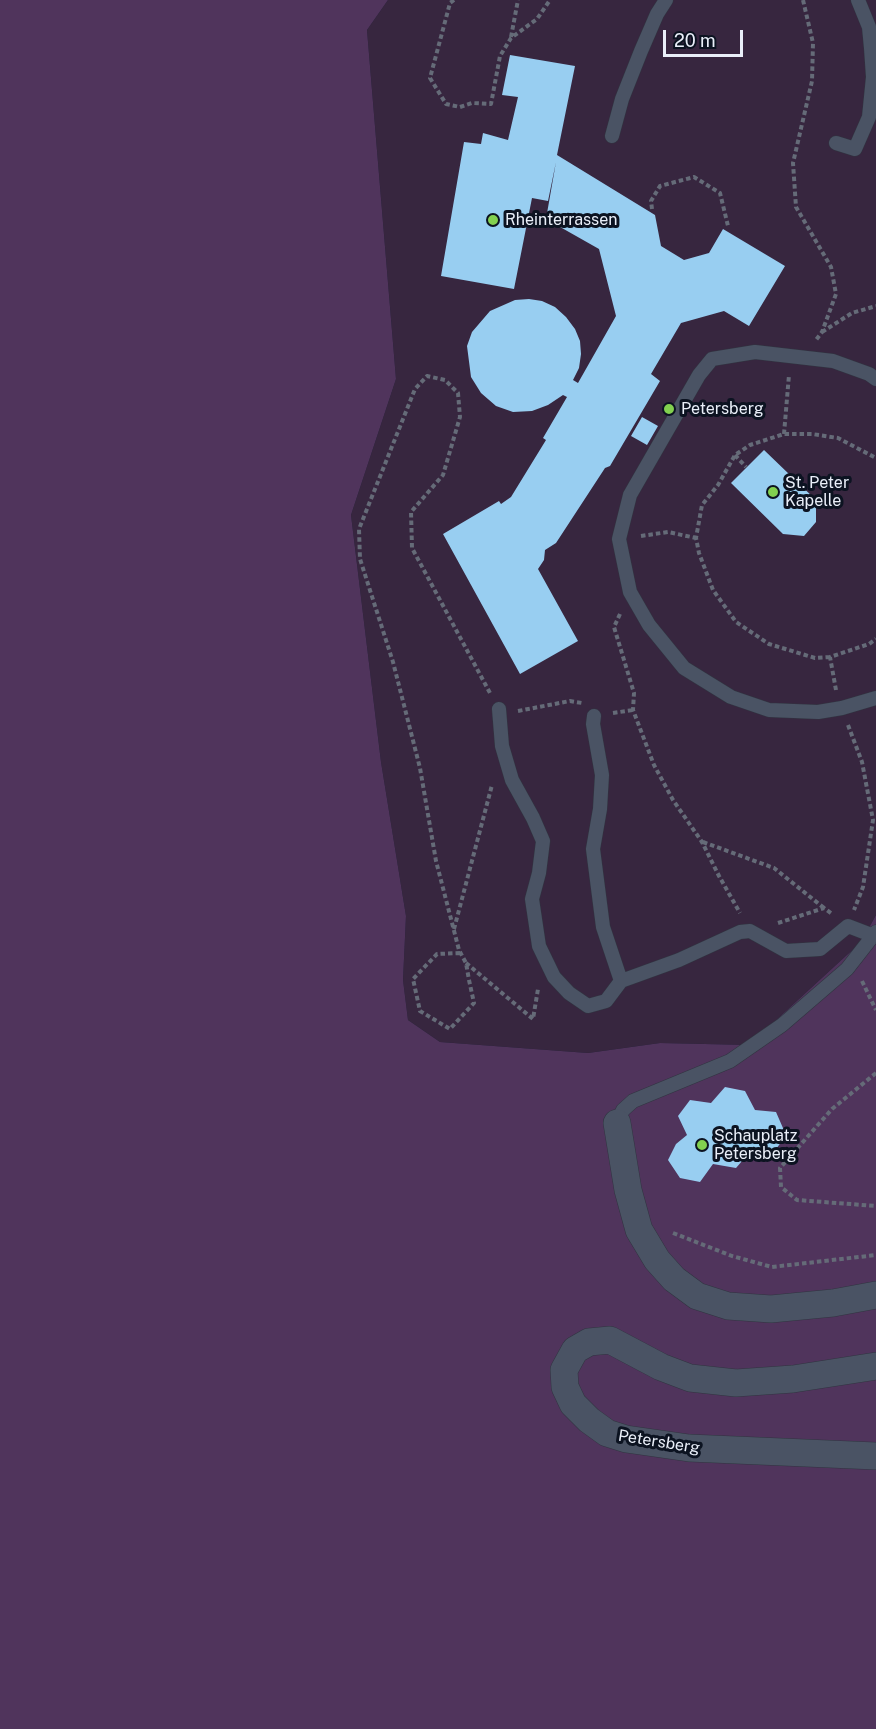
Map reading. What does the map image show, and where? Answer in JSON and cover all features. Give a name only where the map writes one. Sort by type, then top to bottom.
[{"type":"street","points":[[616,1123],[628,1191],[639,1230],[657,1260],[674,1279],[697,1296],[728,1306],[771,1309],[833,1303],[876,1295]]},
{"type":"street","name":"Petersberg","points":[[876,1366],[794,1379],[736,1383],[690,1378],[661,1367],[610,1340],[589,1342],[575,1350],[564,1370],[566,1387],[573,1404],[607,1433],[626,1439],[689,1448],[876,1456]]},
{"type":"lane","points":[[612,136],[622,99],[641,51],[657,14],[666,0]]},
{"type":"lane","points":[[836,143],[855,149],[869,117],[873,77],[872,22],[858,0]]},
{"type":"lane","points":[[876,379],[869,374],[833,361],[754,352],[712,359],[699,375],[630,495],[619,539],[630,592],[649,625],[684,668],[731,697],[769,710],[818,712],[876,698]]},
{"type":"lane","points":[[499,709],[502,746],[512,780],[543,841],[532,899],[539,946],[554,977],[569,993],[588,1005],[606,1001],[621,981],[679,960],[740,933],[750,931],[786,951],[820,949],[848,926],[875,934],[847,969],[782,1025],[730,1061],[633,1101],[623,1110],[616,1123]]},
{"type":"lane","points":[[594,716],[593,724],[602,775],[600,809],[593,849],[603,927],[621,981]]},
{"type":"path","points":[[454,0],[450,3],[429,78],[446,104],[460,107],[472,103],[491,104],[500,56],[511,38],[518,0]]},
{"type":"path","points":[[511,38],[537,19],[550,0]]},
{"type":"path","points":[[803,0],[813,43],[812,81],[793,163],[796,207],[831,267],[836,294],[822,332],[852,313],[876,306]]},
{"type":"path","points":[[652,209],[651,201],[660,186],[694,177],[720,193],[728,226]]},
{"type":"path","points":[[784,434],[789,372],[795,357]]},
{"type":"path","points":[[544,955],[533,1019],[466,963],[460,953],[436,861],[415,747],[393,662],[360,559],[358,529],[415,389],[427,376],[445,381],[458,393],[460,417],[443,475],[411,512],[412,548],[499,709],[521,711],[570,701],[585,704],[594,716]]},
{"type":"path","points":[[830,657],[815,658],[769,644],[736,622],[713,590],[699,553],[696,538],[702,505],[735,456],[750,445],[784,434],[812,434],[838,438],[876,458]]},
{"type":"path","points":[[735,456],[746,467]]},
{"type":"path","points":[[619,539],[668,532],[696,538]]},
{"type":"path","points":[[630,592],[614,627],[634,693],[633,710],[654,765],[673,800],[702,842],[750,931],[824,908]]},
{"type":"path","points":[[454,930],[502,746]]},
{"type":"path","points":[[702,842],[774,868],[848,926],[863,887],[873,820]]},
{"type":"path","points":[[460,953],[436,954],[413,979],[420,1011],[450,1029],[474,1003],[466,963]]},
{"type":"path","points":[[876,1073],[832,1109],[780,1168],[781,1187],[797,1200],[876,1206]]},
{"type":"path","points":[[639,1230],[655,1226],[732,1256],[772,1267],[876,1256]]},
{"type":"shaded area","points":[[0,0],[388,0],[367,30],[396,379],[351,515],[381,762],[406,916],[403,980],[408,1020],[440,1042],[588,1053],[660,1043],[749,1045],[861,942],[876,915],[876,1729],[0,1729]]},
{"type":"shaded area","points":[[388,0],[876,0],[876,915],[861,942],[749,1045],[660,1043],[588,1053],[440,1042],[408,1020],[403,980],[406,916],[381,762],[351,515],[396,379],[367,30]]},
{"type":"building","points":[[510,55],[575,66],[557,155],[655,215],[661,246],[684,260],[709,253],[723,229],[785,266],[749,326],[724,311],[681,323],[651,374],[660,381],[610,466],[605,468],[556,543],[545,550],[544,560],[538,569],[578,641],[520,674],[443,534],[499,501],[501,504],[511,497],[546,440],[543,438],[567,397],[563,395],[548,405],[532,411],[513,412],[496,406],[481,393],[471,377],[467,346],[472,332],[490,311],[515,300],[542,301],[555,307],[575,329],[580,341],[581,354],[579,368],[573,380],[578,383],[616,316],[599,249],[546,219],[556,162],[548,201],[532,198],[514,289],[441,276],[464,142],[481,144],[483,133],[508,140],[518,97],[502,95]]},
{"type":"building","points":[[642,417],[658,426],[647,445],[631,436]]},
{"type":"building","name":"St. Peter Kapelle","points":[[764,450],[816,500],[816,522],[804,536],[783,534],[731,483]]},
{"type":"building","points":[[725,1087],[745,1091],[755,1110],[776,1112],[786,1135],[772,1155],[749,1153],[736,1168],[713,1164],[700,1182],[680,1178],[668,1160],[676,1144],[687,1135],[678,1116],[690,1100],[711,1103]]},
{"type":"place","name":"Rheinterrassen","points":[[493,220]]},
{"type":"place","name":"Petersberg","points":[[669,409]]},
{"type":"place","name":"St. Peter Kapelle","points":[[773,492]]},
{"type":"place","name":"Schauplatz Petersberg","points":[[702,1145]]}]
